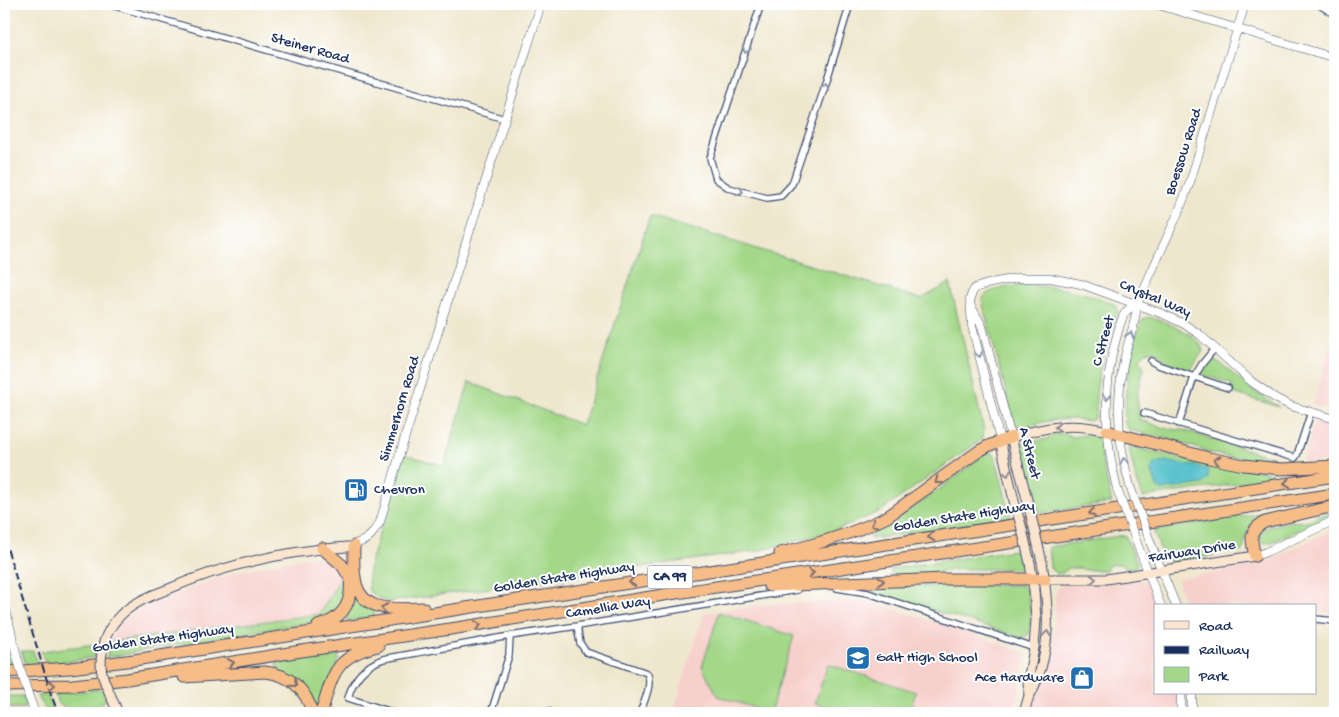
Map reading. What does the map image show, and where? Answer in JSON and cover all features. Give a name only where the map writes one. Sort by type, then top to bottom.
[{"type":"highway","points":[[1106,431],[1208,458],[1244,465],[1281,469],[1335,466]]},
{"type":"highway","points":[[691,573],[810,546],[871,526],[887,517],[980,451],[1005,439]]},
{"type":"highway","name":"Golden State Highway","points":[[4,672],[70,668],[134,660],[691,573],[1335,476]]},
{"type":"highway","name":"CA 99","points":[[4,686],[73,685],[127,679],[710,588],[1335,494]]},
{"type":"highway","points":[[1254,556],[1252,535],[1254,529],[1259,525],[1335,506]]},
{"type":"highway","points":[[270,638],[326,624],[335,619],[345,608],[350,594],[350,546]]},
{"type":"highway","points":[[350,546],[358,590],[361,595],[375,606],[395,609],[484,605]]},
{"type":"highway","points":[[322,548],[342,565],[350,578]]},
{"type":"highway","points":[[710,588],[946,578],[1039,579]]},
{"type":"highway","points":[[321,713],[332,678],[341,664],[353,654],[457,628]]},
{"type":"highway","points":[[127,679],[166,679],[273,672],[294,682],[308,701],[312,713]]},
{"type":"main road","points":[[1005,439],[1050,427],[1082,426],[1106,431]]},
{"type":"main road","name":"A Street","points":[[1005,439],[1028,503],[1042,562],[1034,648],[1028,680],[1029,697]]},
{"type":"main road","name":"A Street","points":[[1005,439],[1015,505],[1022,525],[1030,563],[1039,579],[1048,615],[1046,648],[1037,683],[1029,697],[1024,713]]},
{"type":"main road","points":[[118,713],[101,673],[100,665],[104,640],[116,619],[129,607],[182,583],[231,566],[322,548],[350,546]]},
{"type":"main road","name":"Fairway Drive","points":[[1039,579],[1106,579],[1254,556]]},
{"type":"street","name":"Steiner Road","points":[[108,4],[505,119]]},
{"type":"street","name":"Simmerhorn Road","points":[[350,546],[366,540],[380,522],[541,4]]},
{"type":"street","points":[[761,4],[710,158],[716,180],[729,188],[767,198],[781,196],[792,184],[826,84],[850,4]]},
{"type":"street","points":[[1154,4],[1335,58]]},
{"type":"street","name":"Boessow Road","points":[[1137,304],[1190,182],[1245,4]]},
{"type":"street","points":[[1318,4],[1335,15]]},
{"type":"street","name":"Crystal Way","points":[[972,293],[975,288],[991,282],[1017,278],[1042,278],[1081,284],[1137,304],[1184,324],[1199,334],[1266,393],[1284,403],[1335,419]]},
{"type":"street","name":"A Street","points":[[972,293],[970,299],[972,326],[1005,439]]},
{"type":"street","name":"C Street","points":[[1137,304],[1124,313],[1111,358],[1106,431],[1117,489],[1160,604]]},
{"type":"street","name":"C Street","points":[[1137,304],[1136,317],[1126,349],[1120,384],[1119,434],[1130,486],[1175,604]]},
{"type":"street","name":"A Street","points":[[971,306],[982,326],[1005,439]]},
{"type":"street","points":[[1179,424],[1194,377],[1215,348]]},
{"type":"street","points":[[1151,360],[1158,365],[1228,388]]},
{"type":"street","points":[[1144,413],[1295,458],[1298,456],[1311,412]]},
{"type":"street","name":"Fairway Drive","points":[[1254,556],[1335,520]]},
{"type":"street","name":"Camellia Way","points":[[395,713],[348,698],[359,675],[369,665],[383,659],[510,636],[800,589],[829,588],[868,593],[1034,648]]},
{"type":"street","points":[[4,608],[35,713]]},
{"type":"street","points":[[1316,619],[1335,621]]},
{"type":"street","points":[[577,626],[580,643],[586,652],[647,673],[650,683],[640,713]]},
{"type":"street","points":[[491,713],[509,655],[510,636]]},
{"type":"street","points":[[1181,694],[1181,713]]},
{"type":"street","points":[[1192,694],[1192,713]]},
{"type":"shaded area","points":[[1335,329],[1335,412],[1313,405]]},
{"type":"shaded area","points":[[1317,421],[1335,427],[1335,461],[1301,464],[1314,423]]},
{"type":"shaded area","points":[[1335,528],[1335,612],[1316,611],[1316,604],[1184,604],[1178,582],[1181,578],[1243,568],[1268,561]]},
{"type":"shaded area","points":[[311,556],[323,558],[334,564],[343,574],[319,614],[109,642],[117,628],[128,616],[142,607],[211,580],[243,570]]},
{"type":"shaded area","points":[[1142,580],[1147,583],[1156,604],[1154,604],[1154,694],[1178,694],[1178,713],[1031,713],[1052,641],[1055,623],[1055,595],[1059,586],[1066,584],[1118,583]]},
{"type":"shaded area","name":"Galt High School","points":[[851,601],[874,603],[1024,652],[1026,660],[1014,713],[673,713],[704,613],[759,605]]},
{"type":"shaded area","points":[[4,708],[26,708],[26,713],[4,713]]},
{"type":"green space","points":[[650,216],[921,299],[950,283],[984,431],[981,440],[881,511],[834,531],[757,551],[388,602],[378,598],[369,591],[368,576],[371,559],[404,454],[444,466],[469,382],[582,425]]},
{"type":"green space","points":[[1026,285],[1082,293],[1115,305],[1118,311],[1102,359],[1096,395],[1096,415],[1093,420],[1057,420],[1022,428],[1014,423],[982,301],[984,296],[994,290]]},
{"type":"green space","points":[[1150,317],[1173,325],[1189,334],[1196,339],[1203,351],[1189,369],[1165,361],[1154,350],[1144,354],[1140,360],[1144,368],[1137,397],[1140,420],[1168,429],[1183,430],[1294,464],[1262,463],[1214,454],[1176,441],[1133,431],[1126,426],[1125,400],[1132,351],[1140,325],[1145,318]]},
{"type":"green space","points":[[1214,361],[1220,363],[1252,390],[1279,407],[1230,392],[1232,384],[1202,375],[1210,363]]},
{"type":"green space","points":[[1066,433],[1071,437],[1090,434],[1099,440],[1112,503],[1040,513],[1033,496],[1020,446],[1022,442],[1048,439],[1052,435]]},
{"type":"green space","points":[[1130,447],[1184,459],[1272,473],[1272,479],[1143,498],[1135,475]]},
{"type":"green space","points":[[989,452],[995,455],[1011,518],[870,539],[869,533],[906,513],[956,477],[985,453]]},
{"type":"green space","points":[[1335,512],[1335,515],[1271,542],[1262,542],[1260,537],[1261,532],[1265,529],[1276,525],[1293,521],[1304,521],[1315,516]]},
{"type":"green space","points":[[1262,513],[1263,519],[1252,526],[1247,532],[1241,552],[1234,549],[1222,551],[1217,555],[1172,562],[1163,556],[1153,530]]},
{"type":"green space","points":[[1125,535],[1137,562],[1136,567],[1128,568],[1120,564],[1109,565],[1106,570],[1068,568],[1063,573],[1056,574],[1050,567],[1048,547]]},
{"type":"green space","points":[[1020,549],[1023,567],[1021,569],[961,569],[891,576],[891,569]]},
{"type":"green space","points":[[343,574],[347,583],[346,592],[341,603],[336,612],[318,621],[107,657],[109,642],[319,614]]},
{"type":"green space","points":[[1021,585],[1028,594],[1031,620],[1029,633],[1022,638],[884,595],[845,589],[915,586]]},
{"type":"green space","points":[[354,592],[373,608],[375,617],[347,621],[346,613]]},
{"type":"green space","points":[[719,612],[794,636],[770,713],[718,696],[702,667]]},
{"type":"green space","points":[[4,642],[10,652],[15,666],[4,666]]},
{"type":"green space","points":[[96,644],[95,657],[73,661],[46,664],[41,651]]},
{"type":"green space","points":[[21,651],[33,651],[38,664],[26,665]]},
{"type":"green space","points":[[338,654],[339,660],[317,713],[278,670],[276,663]]},
{"type":"green space","points":[[828,664],[916,692],[909,713],[845,713],[815,703]]},
{"type":"green space","points":[[101,689],[107,699],[98,706],[71,710],[58,704],[55,694]]},
{"type":"green space","points":[[48,695],[53,713],[45,709],[37,696]]},
{"type":"green space","points":[[4,696],[24,696],[26,708],[4,708]]},
{"type":"water","points":[[1166,461],[1208,470],[1208,478],[1203,484],[1162,490],[1157,487],[1152,471],[1153,465]]},
{"type":"railway","points":[[4,538],[58,713]]},
{"type":"place","name":"Chevron","points":[[356,490]]},
{"type":"place","name":"Galt High School","points":[[858,658]]},
{"type":"place","name":"Ace Hardware","points":[[1082,678]]}]
